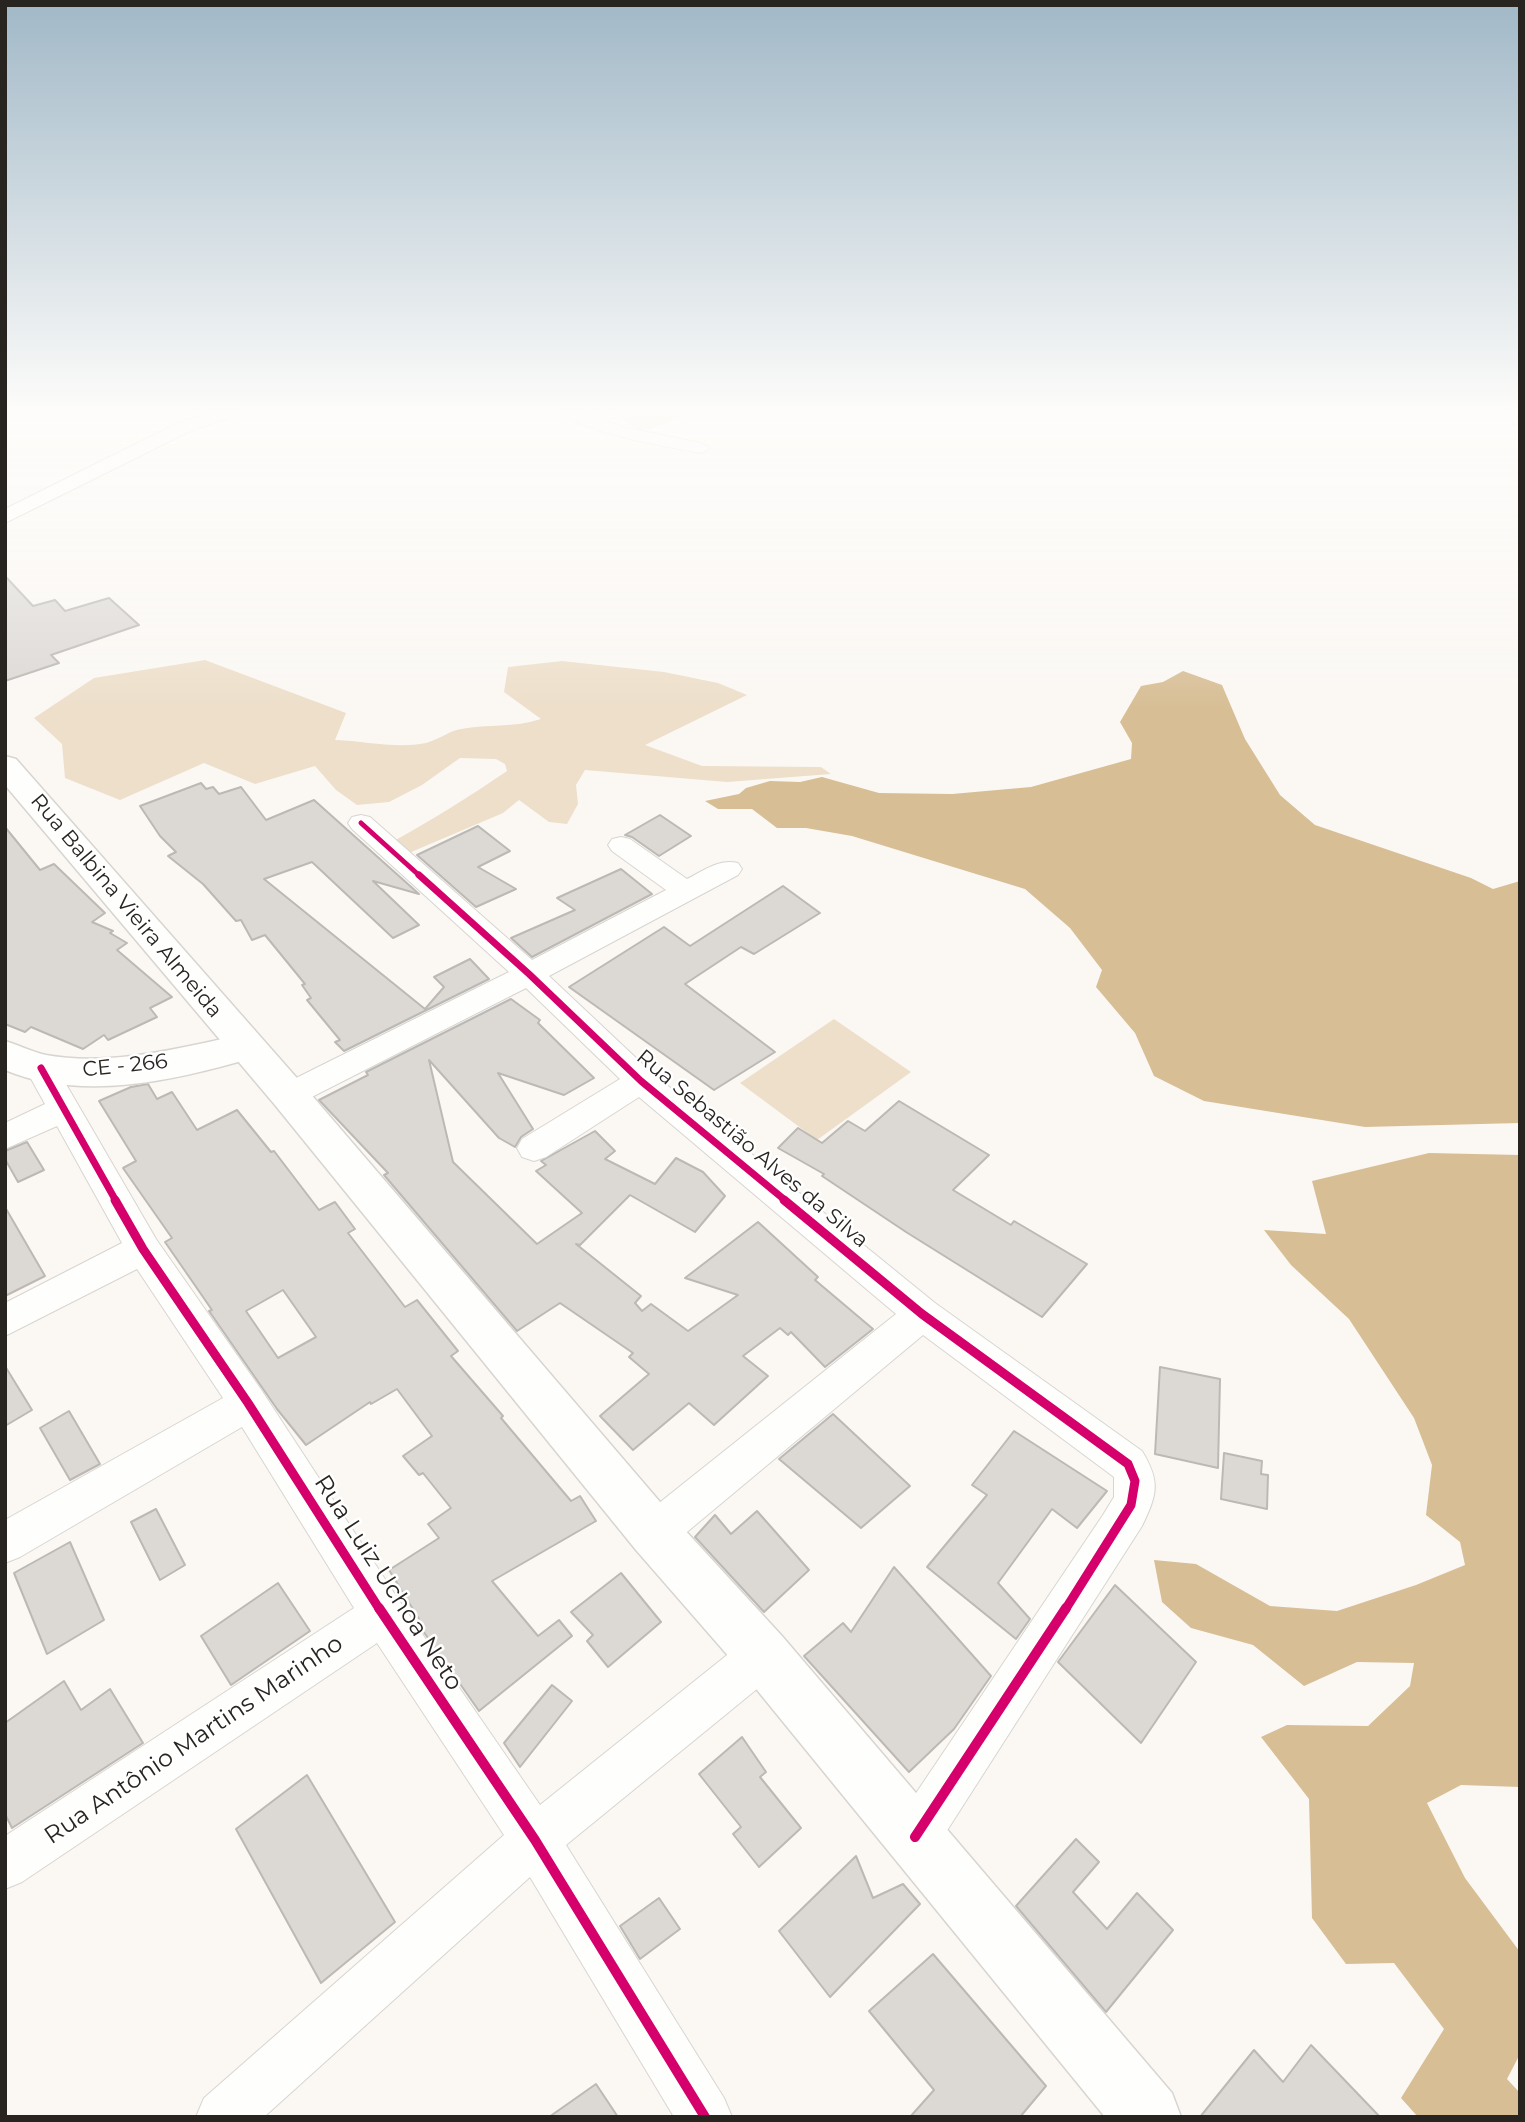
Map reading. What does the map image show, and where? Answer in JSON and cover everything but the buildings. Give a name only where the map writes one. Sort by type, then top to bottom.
[{"type":"main road","name":"Rua Balbina Vieira Almeida","points":[[5,765],[289,1095],[654,1533],[763,1655],[1148,2117]]},
{"type":"main road","name":"CE - 266","points":[[23,1061],[80,1072],[115,1070],[246,1047]]},
{"type":"street","name":"Rua Sebastião Alves da Silva","points":[[361,824],[529,974],[641,1081],[922,1314],[1128,1464],[1137,1480],[1136,1494],[1118,1529],[915,1837]]},
{"type":"street","points":[[621,845],[686,892]]},
{"type":"street","points":[[289,1095],[529,974],[728,869]]},
{"type":"street","name":"Rua Luiz Uchoa Neto","points":[[23,1061],[64,1109],[143,1249],[248,1403],[383,1614],[535,1840],[705,2117]]},
{"type":"street","points":[[534,1148],[641,1081]]},
{"type":"street","points":[[5,1137],[64,1109]]},
{"type":"street","points":[[5,1321],[143,1249]]},
{"type":"street","points":[[654,1533],[922,1314]]},
{"type":"street","points":[[5,1542],[248,1403]]},
{"type":"street","name":"Rua Antônio Martins Marinho","points":[[5,1865],[383,1614]]},
{"type":"street","points":[[223,2117],[535,1840],[763,1655]]},
{"type":"shaded area","points":[[205,660],[346,713],[335,740],[392,745],[415,745],[461,729],[521,724],[541,719],[504,692],[508,667],[562,661],[664,672],[718,683],[747,695],[645,745],[702,766],[821,767],[831,774],[727,782],[585,770],[576,785],[578,804],[567,824],[549,822],[519,800],[503,813],[409,853],[392,842],[507,771],[505,764],[496,759],[460,758],[422,785],[389,802],[357,805],[336,790],[315,766],[255,784],[204,763],[120,800],[65,778],[62,744],[34,718],[94,678]]},
{"type":"shaded area","points":[[1183,671],[1222,685],[1245,739],[1280,795],[1315,825],[1471,878],[1493,889],[1520,881],[1520,1123],[1365,1127],[1204,1101],[1154,1076],[1135,1033],[1096,987],[1102,970],[1070,928],[1025,889],[852,836],[806,828],[777,828],[752,809],[718,809],[705,801],[739,794],[746,788],[770,781],[800,782],[822,777],[879,793],[952,794],[1031,787],[1131,759],[1132,743],[1120,722],[1141,686],[1163,682]]},
{"type":"shaded area","points":[[834,1019],[911,1072],[817,1140],[740,1083]]},
{"type":"shaded area","points":[[1429,1153],[1520,1155],[1520,1787],[1461,1785],[1427,1803],[1465,1878],[1520,1952],[1520,2054],[1507,2079],[1520,2093],[1520,2117],[1418,2117],[1401,2098],[1444,2029],[1394,1963],[1346,1964],[1312,1918],[1309,1799],[1261,1737],[1287,1725],[1368,1726],[1410,1686],[1414,1663],[1357,1662],[1304,1686],[1253,1645],[1191,1628],[1162,1602],[1154,1560],[1196,1564],[1270,1606],[1337,1611],[1416,1585],[1465,1565],[1460,1542],[1426,1515],[1432,1465],[1414,1418],[1349,1319],[1291,1265],[1264,1230],[1326,1234],[1312,1181]]},
{"type":"cycle path","points":[[361,823],[529,974],[641,1081],[922,1314],[1128,1464],[1133,1473],[1136,1489],[1134,1497],[1118,1529],[915,1837]]},
{"type":"cycle path","points":[[41,1068],[143,1249],[248,1403],[383,1614],[535,1840],[705,2117]]}]
